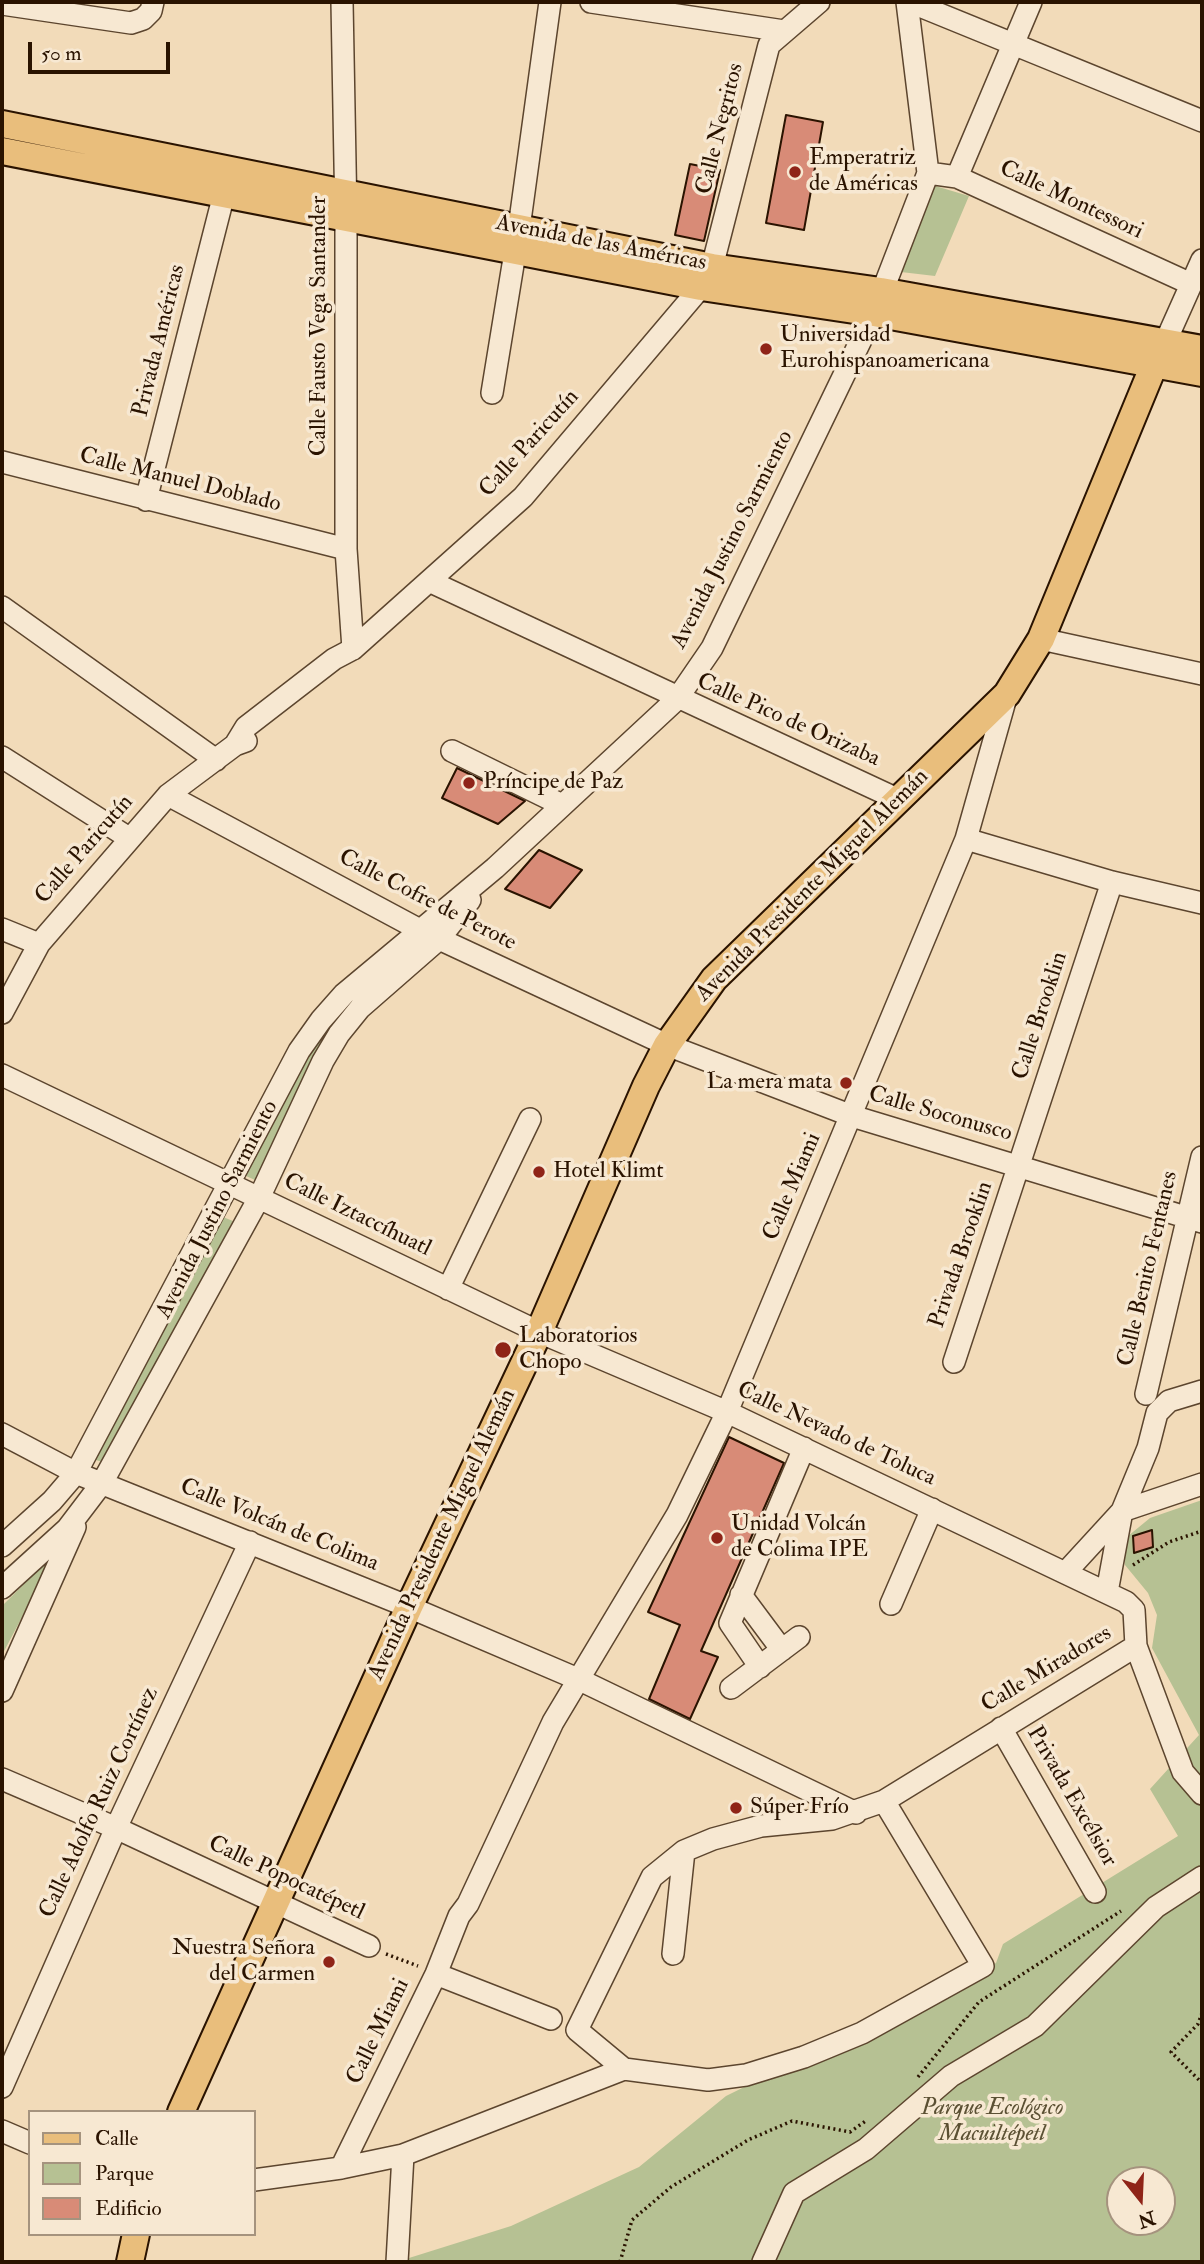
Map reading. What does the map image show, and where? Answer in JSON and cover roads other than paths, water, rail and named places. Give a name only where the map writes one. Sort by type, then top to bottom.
[{"type":"main road","name":"Avenida de las Américas","points":[[2,124],[346,205],[707,277],[878,302],[1160,354],[1202,373]]},
{"type":"main road","name":"Avenida de las Américas","points":[[2,151],[224,194],[346,205]]},
{"type":"main road","name":"Avenida de las Américas","points":[[1160,354],[1202,349]]},
{"type":"main road","name":"Avenida Presidente Miguel Alemán","points":[[182,2110],[409,1607],[539,1332],[646,1086],[667,1045],[715,979],[1007,694],[1041,639],[1160,354]]},
{"type":"main road","points":[[130,2262],[135,2236]]},
{"type":"street","points":[[2,4],[131,23],[143,19],[153,2]]},
{"type":"street","name":"Calle Fausto Vega Santander","points":[[342,2],[346,205],[346,550],[353,649]]},
{"type":"street","points":[[492,393],[550,2]]},
{"type":"street","points":[[591,2],[784,31]]},
{"type":"street","name":"Calle Negritos","points":[[707,277],[769,45],[819,2]]},
{"type":"street","points":[[928,173],[908,2],[1202,121]]},
{"type":"street","points":[[957,177],[1031,2]]},
{"type":"street","name":"Calle Montessori","points":[[928,173],[957,177],[1198,275]]},
{"type":"street","name":"Avenida Justino Sarmiento","points":[[2,1588],[67,1529],[102,1483],[259,1198],[323,1061],[340,1034],[360,1008],[429,934],[495,868],[677,699],[712,648],[878,302],[928,173]]},
{"type":"street","name":"Privada Américas","points":[[146,500],[224,194]]},
{"type":"street","points":[[1160,354],[1198,275]]},
{"type":"street","name":"Calle Paricutín","points":[[2,1013],[39,944],[168,795],[235,745],[255,737],[344,666],[353,649],[523,497],[707,277]]},
{"type":"street","name":"Calle Manuel Doblado","points":[[2,462],[346,550]]},
{"type":"street","name":"Calle Pico de Orizaba","points":[[429,582],[897,799]]},
{"type":"street","points":[[2,607],[216,760]]},
{"type":"street","points":[[1041,639],[1202,674]]},
{"type":"street","name":"Calle Miami","points":[[341,2168],[436,1974],[459,1916],[468,1904],[553,1722],[677,1515],[727,1412],[966,839],[1007,694]]},
{"type":"street","points":[[452,751],[562,805]]},
{"type":"street","points":[[2,757],[129,838]]},
{"type":"street","name":"Calle Cofre de Perote","points":[[168,795],[429,934],[667,1045]]},
{"type":"street","points":[[966,839],[1112,882],[1202,903]]},
{"type":"street","name":"Calle Brooklin","points":[[1020,1165],[1112,882]]},
{"type":"street","points":[[2,929],[39,944]]},
{"type":"street","name":"Avenida Justino Sarmiento","points":[[2,1545],[52,1501],[76,1473],[299,1051],[344,994],[429,934]]},
{"type":"street","name":"Calle Soconusco","points":[[667,1045],[852,1116],[1195,1220]]},
{"type":"street","name":"Calle Iztaccíhuatl","points":[[2,1075],[539,1332]]},
{"type":"street","points":[[448,1289],[530,1119]]},
{"type":"street","name":"Calle Benito Fentanes","points":[[1146,1394],[1195,1220],[1202,1157]]},
{"type":"street","name":"Privada Brooklin","points":[[954,1362],[1020,1165]]},
{"type":"street","name":"Calle Nevado de Toluca","points":[[539,1332],[727,1412],[1107,1592]]},
{"type":"street","points":[[1066,1572],[1122,1511],[1148,1448],[1157,1413],[1169,1401],[1202,1391]]},
{"type":"street","name":"Calle Volcán de Colima","points":[[2,1434],[76,1473],[409,1607],[580,1680],[856,1813]]},
{"type":"street","points":[[760,1667],[730,1623],[804,1448]]},
{"type":"street","points":[[1122,1511],[1202,1484]]},
{"type":"street","points":[[891,1604],[932,1509]]},
{"type":"street","points":[[2,1691],[83,1510]]},
{"type":"street","name":"Calle Miradores","points":[[624,2069],[577,2030],[652,1877],[684,1851],[713,1839],[761,1826],[792,1824],[856,1813],[884,1801],[1136,1646],[1134,1611],[1126,1602],[1107,1592],[1122,1511]]},
{"type":"street","name":"Calle Adolfo Ruiz Cortínez","points":[[2,2087],[116,1828],[250,1542]]},
{"type":"street","points":[[741,1595],[782,1650]]},
{"type":"street","points":[[731,1689],[799,1637]]},
{"type":"street","points":[[1136,1646],[1182,1772],[1202,1794]]},
{"type":"street","name":"Privada Excélsior","points":[[1001,1728],[1096,1892]]},
{"type":"street","name":"Calle Popocatépetl","points":[[2,1779],[116,1828],[273,1904],[369,1946]]},
{"type":"street","points":[[792,1824],[804,1786]]},
{"type":"street","points":[[256,2180],[341,2168],[402,2155],[624,2069],[708,2080],[746,2075],[804,2057],[862,2033],[983,1966],[884,1801]]},
{"type":"street","points":[[673,1954],[684,1851]]},
{"type":"street","points":[[763,2262],[794,2193],[866,2149],[951,2076],[1035,2026],[1156,1907],[1202,1877]]},
{"type":"street","points":[[436,1974],[551,2019]]},
{"type":"street","points":[[2,2131],[28,2142]]},
{"type":"street","points":[[397,2262],[402,2155]]},
{"type":"place","name":"Emperatriz de Américas","points":[[795,172]]},
{"type":"place","name":"Universidad Eurohispanoamericana","points":[[766,349]]},
{"type":"place","name":"Príncipe de Paz","points":[[469,783]]},
{"type":"place","name":"La mera mata","points":[[846,1083]]},
{"type":"place","name":"Hotel Klimt","points":[[539,1172]]},
{"type":"place","name":"Laboratorios Chopo","points":[[503,1350]]},
{"type":"place","name":"Unidad Volcán de Colima IPE","points":[[717,1538]]},
{"type":"place","name":"Súper Frío","points":[[736,1808]]},
{"type":"place","name":"Nuestra Señora del Carmen","points":[[329,1962]]},
{"type":"park label","name":"Parque Ecológico Macuiltépetl","points":[[992,2122]]}]
